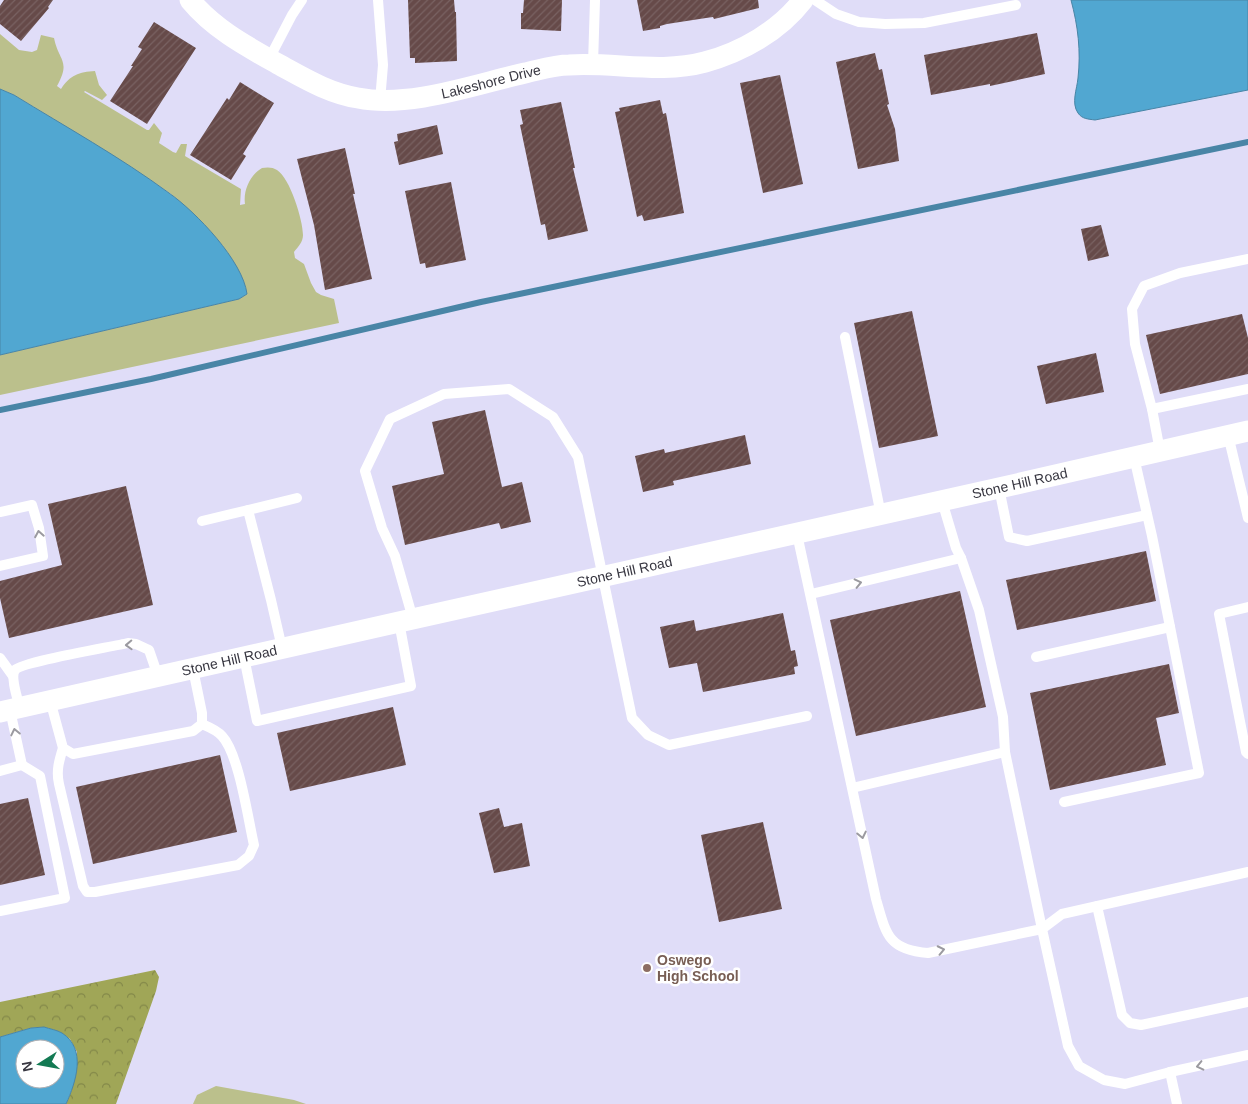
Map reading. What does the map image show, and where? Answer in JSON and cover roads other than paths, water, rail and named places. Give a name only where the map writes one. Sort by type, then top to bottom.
[{"type":"street","name":"Lakeshore Drive","points":[[190,0],[218,28],[269,59],[324,88],[352,97],[380,101],[400,101],[429,96],[556,66],[593,64],[661,67],[705,62],[736,51],[764,35],[796,9],[802,0]]},
{"type":"street","name":"Stone Hill Road","points":[[10,710],[1238,433]]},
{"type":"lane","points":[[269,59],[302,0]]},
{"type":"lane","points":[[378,0],[383,65],[380,101]]},
{"type":"lane","points":[[593,64],[595,0]]},
{"type":"lane","points":[[815,0],[836,14],[859,22],[884,24],[924,23],[1016,6]]},
{"type":"lane","points":[[1160,450],[1152,409],[1135,344],[1132,309],[1144,286],[1180,273],[1248,259]]},
{"type":"lane","points":[[845,337],[880,515]]},
{"type":"lane","points":[[244,657],[257,721],[412,686],[406,620],[395,556],[382,528],[365,471],[390,419],[444,394],[509,388],[553,417],[578,457],[632,718],[648,735],[669,745],[807,716]]},
{"type":"lane","points":[[1152,409],[1248,388]]},
{"type":"lane","points":[[1238,433],[1248,518]]},
{"type":"lane","points":[[1064,802],[1199,773],[1134,457]]},
{"type":"lane","points":[[999,488],[1009,537],[1027,541],[1147,515]]},
{"type":"lane","points":[[202,521],[297,498]]},
{"type":"lane","points":[[942,501],[956,548],[979,610],[1003,717],[1005,752],[1042,929],[1068,1046],[1079,1066],[1104,1080],[1125,1084],[1248,1055]]},
{"type":"lane","points":[[0,512],[32,505],[43,556],[0,566]]},
{"type":"lane","points":[[248,510],[282,648]]},
{"type":"lane","points":[[797,534],[876,899],[886,932],[896,943],[910,951],[928,953],[1042,929],[1062,914],[1248,872]]},
{"type":"lane","points":[[811,594],[961,558]]},
{"type":"lane","points":[[1248,606],[1219,614],[1246,752],[1248,754]]},
{"type":"lane","points":[[1036,657],[1170,627]]},
{"type":"lane","points":[[22,765],[10,710],[14,673],[23,666],[128,643],[136,644],[149,650],[158,676]]},
{"type":"lane","points":[[0,658],[14,673]]},
{"type":"lane","points":[[193,669],[202,713],[202,724]]},
{"type":"lane","points":[[50,700],[63,748],[57,774],[58,784],[83,886],[87,892],[238,865],[249,856],[254,845],[233,756],[223,736],[214,729],[202,724]]},
{"type":"lane","points":[[63,748],[72,754],[193,731],[202,724]]},
{"type":"lane","points":[[852,788],[1005,752]]},
{"type":"lane","points":[[0,770],[22,765],[40,776],[65,898],[0,911]]},
{"type":"lane","points":[[1097,906],[1122,1015],[1130,1023],[1141,1025],[1248,1002]]},
{"type":"lane","points":[[1170,1072],[1177,1104]]},
{"type":"water","points":[[1071,0],[1248,0],[1248,90],[1095,120],[1083,118],[1078,113],[1075,105],[1079,48]]},
{"type":"water","points":[[0,89],[14,95],[112,155],[180,201],[217,238],[228,253],[244,281],[247,294],[239,299],[0,355]]},
{"type":"water","points":[[44,1027],[62,1033],[70,1040],[75,1048],[77,1066],[76,1076],[66,1104],[0,1104],[0,1037],[31,1028]]},
{"type":"waterway","points":[[0,410],[151,379],[481,302],[1248,142]]},
{"type":"place","name":"Oswego High School","points":[[647,968]]}]
